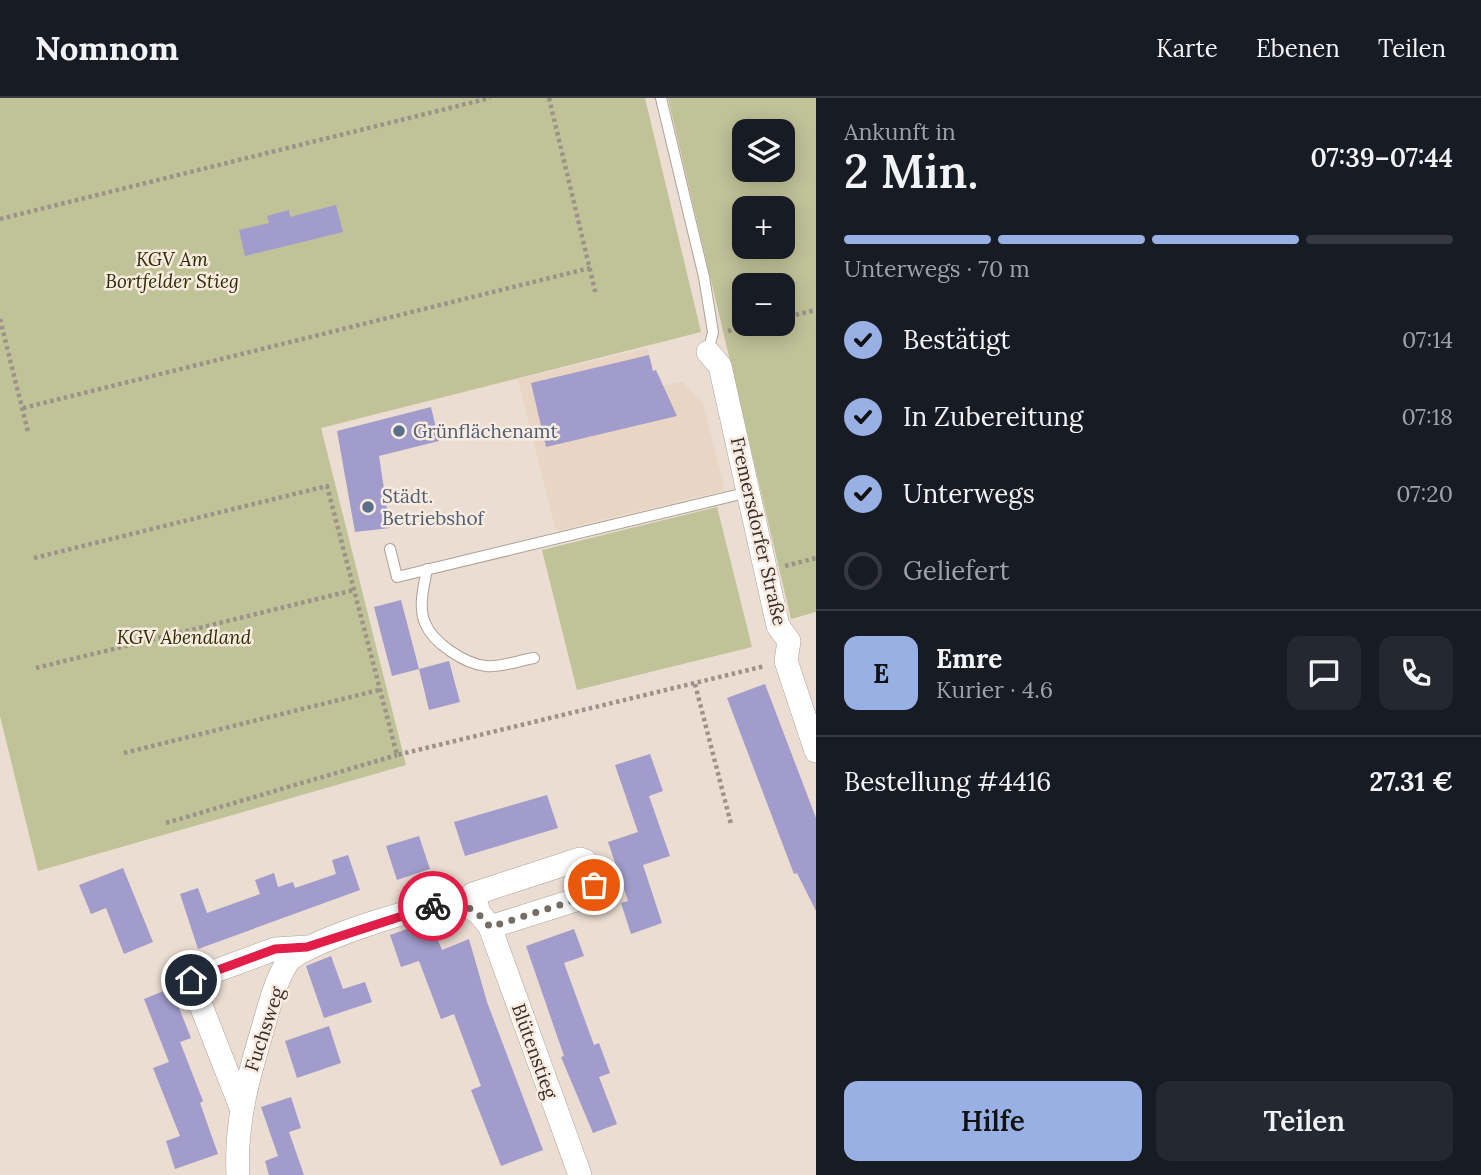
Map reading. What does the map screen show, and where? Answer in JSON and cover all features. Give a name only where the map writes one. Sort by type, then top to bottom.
[{"type":"street","name":"Fremersdorfer Straße","points":[[711,342],[720,366],[778,626],[789,641],[786,661],[816,751]]},
{"type":"street","name":"Fuchsweg","points":[[238,1175],[240,1105],[272,999],[288,961],[307,947],[401,914],[444,903],[462,904],[484,919]]},
{"type":"street","name":"Blütenstieg","points":[[484,919],[580,1175]]},
{"type":"street","points":[[240,1105],[191,980],[275,949],[307,947]]},
{"type":"lane","points":[[660,98],[704,277],[711,342]]},
{"type":"lane","points":[[390,549],[397,577],[749,492]]},
{"type":"lane","points":[[427,569],[422,598],[425,624],[442,645],[461,658],[486,667],[534,658]]},
{"type":"path","points":[[0,219],[490,98]]},
{"type":"path","points":[[549,98],[596,295]]},
{"type":"path","points":[[23,408],[590,268]]},
{"type":"path","points":[[795,315],[816,310]]},
{"type":"path","points":[[0,319],[28,432]]},
{"type":"path","points":[[711,342],[732,334]]},
{"type":"path","points":[[34,558],[327,486]]},
{"type":"path","points":[[767,571],[816,558]]},
{"type":"path","points":[[36,668],[354,590]]},
{"type":"path","points":[[695,684],[731,824]]},
{"type":"path","points":[[124,753],[379,690]]},
{"type":"path","points":[[166,823],[397,755]]},
{"type":"shaded area","points":[[647,348],[653,371],[656,371],[663,386],[682,382],[702,401],[725,490],[556,531],[518,379]]},
{"type":"green space","name":"KGV Am Bortfelder Stieg","points":[[0,98],[645,98],[701,332],[321,428],[406,765],[38,871],[0,716]]},
{"type":"green space","points":[[668,98],[816,98],[816,612],[791,619]]},
{"type":"green space","points":[[717,507],[752,647],[577,690],[542,550]]},
{"type":"building","points":[[336,205],[343,232],[245,256],[239,230],[269,223],[267,216],[289,210],[290,217]]},
{"type":"building","points":[[649,355],[653,371],[656,370],[677,416],[546,447],[531,383]]},
{"type":"building","points":[[431,407],[439,441],[379,456],[390,528],[355,532],[337,431]]},
{"type":"building","points":[[401,600],[419,669],[392,676],[374,607]]},
{"type":"building","points":[[449,661],[460,702],[429,710],[419,669]]},
{"type":"building","points":[[765,684],[816,818],[816,911],[797,873],[794,874],[727,698]]},
{"type":"building","points":[[650,754],[663,791],[649,796],[670,856],[643,865],[662,923],[631,934],[621,903],[628,901],[608,842],[638,832],[615,765]]},
{"type":"building","points":[[547,795],[558,828],[465,856],[454,822]]},
{"type":"building","points":[[419,836],[430,869],[397,880],[386,846]]},
{"type":"building","points":[[348,855],[360,890],[198,949],[180,894],[198,888],[207,913],[260,894],[255,880],[274,873],[278,887],[293,882],[295,888],[336,874],[332,860]]},
{"type":"building","points":[[123,868],[153,942],[124,954],[106,908],[91,914],[79,885]]},
{"type":"building","points":[[430,921],[442,950],[469,939],[487,1002],[543,1150],[501,1166],[471,1090],[481,1086],[454,1014],[441,1019],[419,961],[401,967],[390,935]]},
{"type":"building","points":[[574,929],[584,956],[564,963],[594,1045],[599,1043],[610,1073],[599,1077],[617,1124],[593,1133],[561,1057],[564,1056],[526,946]]},
{"type":"building","points":[[331,956],[343,989],[365,982],[372,1002],[324,1018],[306,966]]},
{"type":"building","points":[[171,988],[191,1038],[180,1042],[203,1101],[200,1103],[218,1154],[175,1169],[166,1141],[180,1136],[153,1068],[169,1062],[144,999]]},
{"type":"building","points":[[329,1026],[341,1063],[297,1078],[285,1041]]},
{"type":"building","points":[[291,1097],[301,1128],[289,1132],[304,1175],[269,1175],[265,1161],[278,1156],[261,1107]]},
{"type":"way so far","points":[[433,906],[444,903],[462,904],[479,912],[490,927],[582,898],[592,891],[594,885]]},
{"type":"place","name":"Grünflächenamt","points":[[399,431]]},
{"type":"place","name":"Städt. Betriebshof","points":[[368,507]]},
{"type":"route","points":[[191,980],[275,949],[307,947],[401,914],[433,906]]},
{"type":"park label","name":"KGV Abendland","points":[[184,637]]}]
